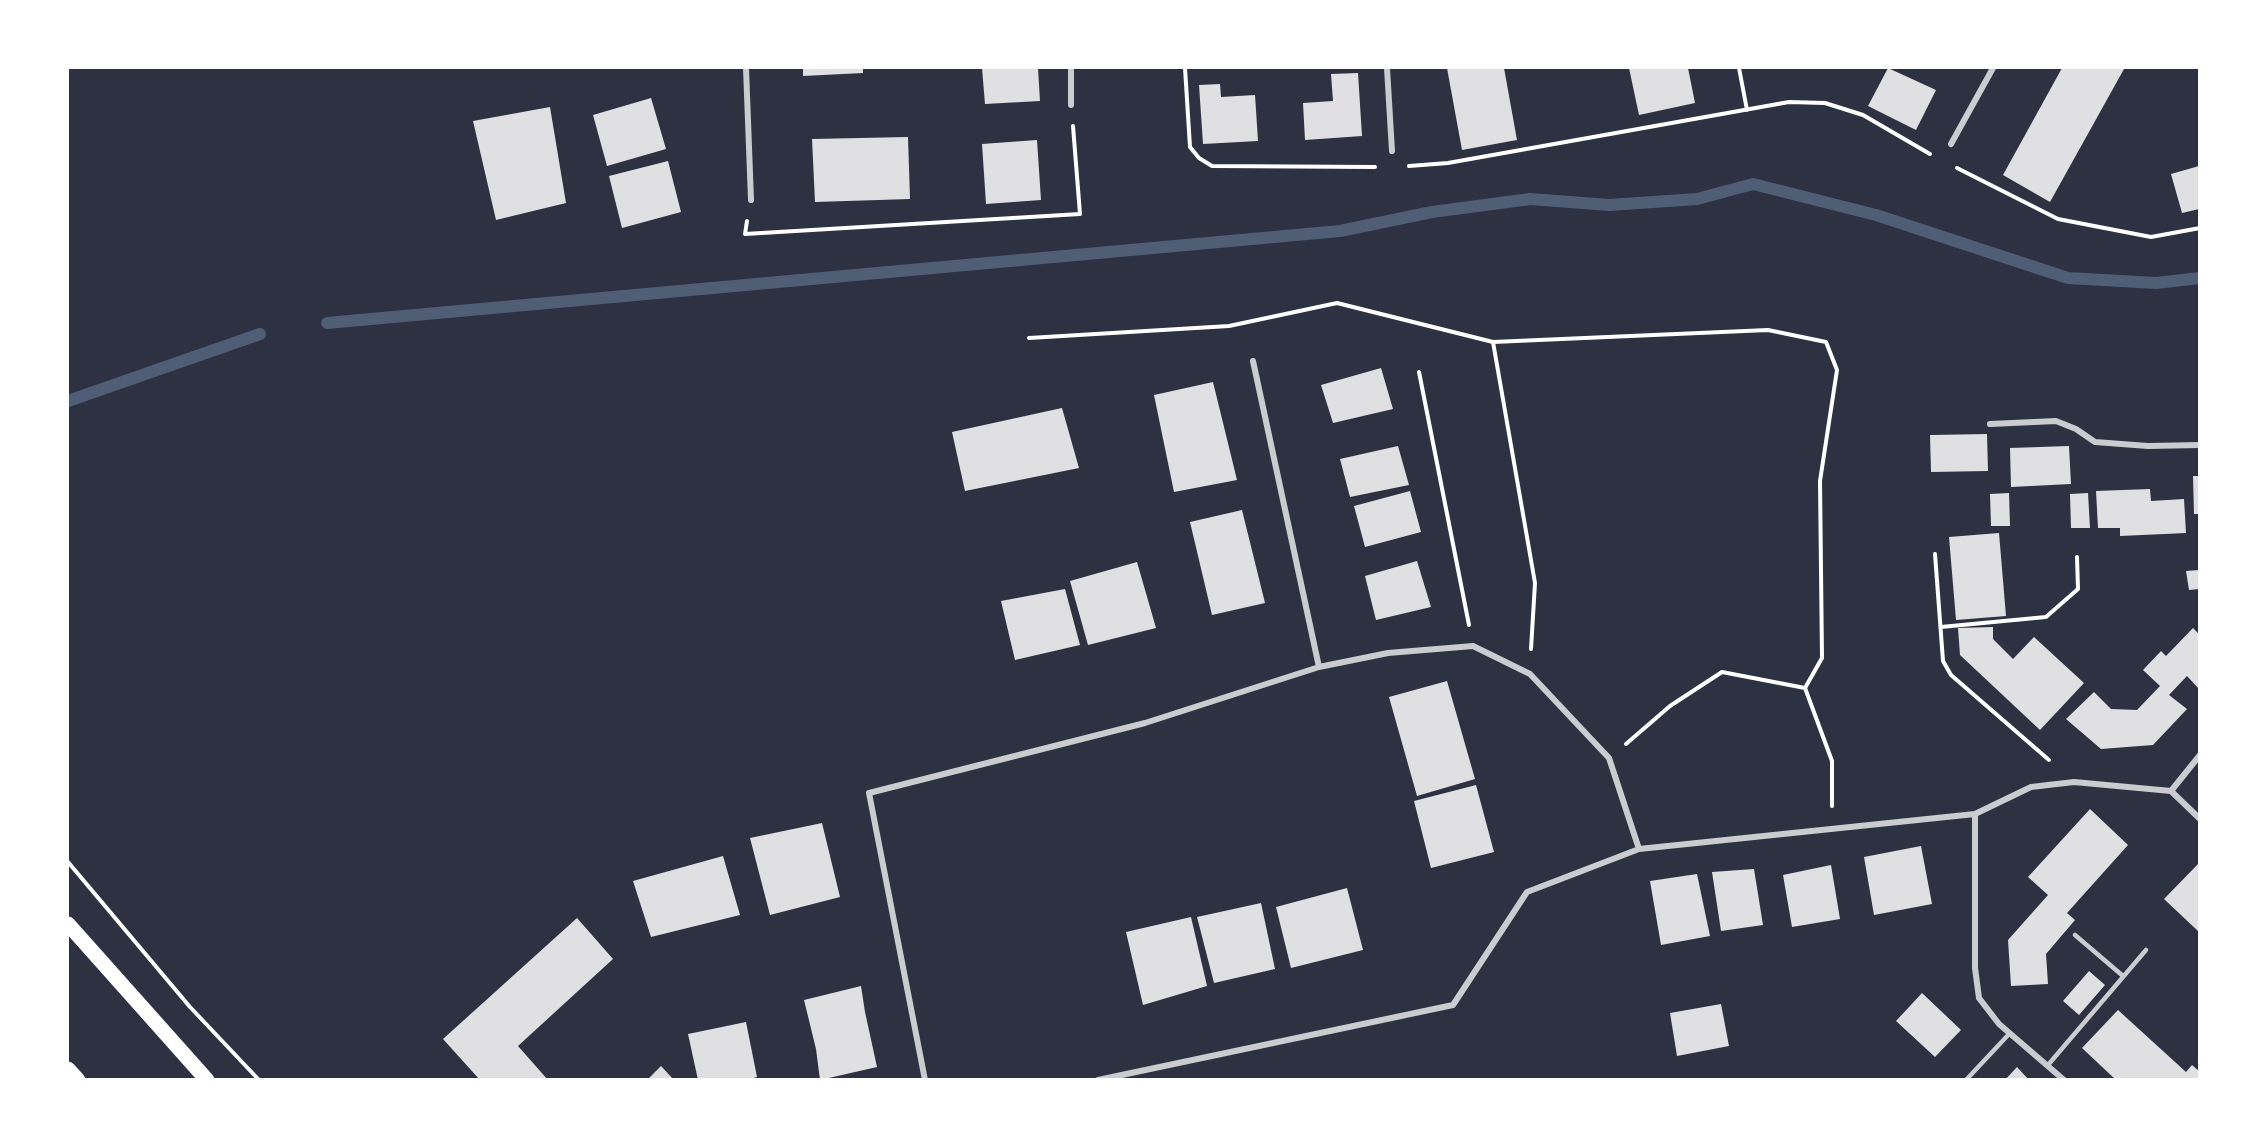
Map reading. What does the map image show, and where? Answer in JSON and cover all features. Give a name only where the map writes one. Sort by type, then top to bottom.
[{"type":"main road","points":[[68,924],[207,1080]]},
{"type":"main road","points":[[68,1069],[78,1080]]},
{"type":"street","points":[[746,68],[751,200]]},
{"type":"street","points":[[1071,68],[1071,105]]},
{"type":"street","points":[[1387,68],[1392,151]]},
{"type":"street","points":[[1951,144],[1993,68]]},
{"type":"street","points":[[1253,361],[1319,667]]},
{"type":"street","points":[[1990,424],[2056,421],[2076,429],[2096,442],[2148,446],[2199,445]]},
{"type":"street","points":[[925,1080],[869,793],[1145,723],[1319,667],[1388,653],[1473,646],[1530,674],[1609,758],[1639,849]]},
{"type":"street","points":[[2171,791],[2199,754]]},
{"type":"street","points":[[1098,1080],[1453,1005],[1527,892],[1639,849],[1975,814],[2031,788],[2074,782],[2171,791],[2199,819]]},
{"type":"street","points":[[1975,814],[1975,968],[1979,998],[1999,1024],[2064,1080]]},
{"type":"lane","points":[[2075,935],[2123,976]]},
{"type":"lane","points":[[2048,1065],[2146,950]]},
{"type":"lane","points":[[1966,1080],[2010,1033]]},
{"type":"path","points":[[1185,68],[1190,147],[1199,158],[1212,166],[1385,167]]},
{"type":"path","points":[[1739,68],[1747,110]]},
{"type":"path","points":[[1405,166],[1448,163],[1789,102],[1825,103],[1863,115],[1942,161],[2058,219],[2151,237],[2199,228]]},
{"type":"path","points":[[751,200],[745,234],[1080,214],[1071,105]]},
{"type":"path","points":[[1942,161],[1951,144]]},
{"type":"path","points":[[1029,338],[1229,326],[1337,303],[1493,342],[1768,330],[1826,342],[1838,370],[1820,481],[1822,658],[1805,688],[1832,761],[1832,828]]},
{"type":"path","points":[[1493,342],[1535,583],[1530,674]]},
{"type":"path","points":[[1419,372],[1473,646]]},
{"type":"path","points":[[1935,554],[1943,661],[1952,675],[2074,782]]},
{"type":"path","points":[[1941,627],[2046,617],[2078,589],[2077,557]]},
{"type":"path","points":[[1609,758],[1670,706],[1722,672],[1805,688]]},
{"type":"path","points":[[68,861],[190,1007],[259,1080]]},
{"type":"building","points":[[803,68],[863,68],[863,73],[803,76]]},
{"type":"building","points":[[982,68],[1038,68],[1040,101],[985,104]]},
{"type":"building","points":[[1447,68],[1504,68],[1517,140],[1462,150]]},
{"type":"building","points":[[1629,68],[1688,68],[1695,103],[1639,115]]},
{"type":"building","points":[[1888,68],[1936,90],[1916,130],[1868,106]]},
{"type":"building","points":[[2062,68],[2124,69],[2050,202],[2003,175]]},
{"type":"building","points":[[1358,73],[1362,136],[1305,140],[1303,103],[1333,101],[1331,74]]},
{"type":"building","points":[[1220,84],[1221,97],[1255,95],[1258,141],[1203,144],[1199,85]]},
{"type":"building","points":[[651,98],[666,149],[607,166],[593,115]]},
{"type":"building","points":[[550,107],[566,203],[496,220],[473,121]]},
{"type":"building","points":[[908,137],[910,199],[815,202],[812,139]]},
{"type":"building","points":[[1037,140],[1041,200],[986,204],[982,144]]},
{"type":"building","points":[[668,161],[681,212],[622,228],[609,176]]},
{"type":"building","points":[[2199,166],[2199,209],[2182,213],[2171,174]]},
{"type":"building","points":[[1381,368],[1393,409],[1333,423],[1321,385]]},
{"type":"building","points":[[1213,382],[1237,480],[1174,492],[1154,395]]},
{"type":"building","points":[[1062,408],[1079,468],[965,491],[952,432]]},
{"type":"building","points":[[1987,434],[1988,471],[1931,472],[1930,435]]},
{"type":"building","points":[[1398,446],[1409,485],[1350,497],[1340,459]]},
{"type":"building","points":[[2069,446],[2071,484],[2011,487],[2010,448]]},
{"type":"building","points":[[2193,476],[2199,476],[2199,514],[2194,514]]},
{"type":"building","points":[[2150,489],[2151,501],[2184,499],[2186,533],[2120,536],[2120,528],[2098,528],[2096,491]]},
{"type":"building","points":[[1410,491],[1421,532],[1365,547],[1354,506]]},
{"type":"building","points":[[2009,493],[2010,526],[1991,526],[1990,494]]},
{"type":"building","points":[[2088,493],[2090,528],[2071,528],[2070,494]]},
{"type":"building","points":[[1242,510],[1265,603],[1212,615],[1190,522]]},
{"type":"building","points":[[1999,533],[2006,616],[1956,620],[1949,537]]},
{"type":"building","points":[[1417,561],[1431,607],[1376,620],[1365,576]]},
{"type":"building","points":[[1137,562],[1156,628],[1088,645],[1070,581]]},
{"type":"building","points":[[2199,570],[2199,589],[2189,590],[2186,571]]},
{"type":"building","points":[[1065,589],[1080,645],[1015,660],[1001,601]]},
{"type":"building","points":[[1993,627],[1993,639],[2013,659],[2034,637],[2084,683],[2040,730],[1960,655],[1958,628]]},
{"type":"building","points":[[2193,628],[2199,634],[2199,689],[2187,676],[2169,695],[2187,709],[2153,745],[2101,749],[2066,719],[2094,692],[2111,709],[2137,710],[2160,686],[2143,670],[2161,651],[2166,656]]},
{"type":"building","points":[[1447,681],[1475,779],[1417,796],[1389,697]]},
{"type":"building","points":[[1476,785],[1494,852],[1431,868],[1414,801]]},
{"type":"building","points":[[2090,809],[2128,845],[2067,913],[2075,920],[2046,954],[2048,984],[2011,986],[2008,940],[2048,895],[2028,877]]},
{"type":"building","points":[[822,823],[840,897],[770,915],[750,838]]},
{"type":"building","points":[[1921,846],[1932,904],[1874,915],[1864,857]]},
{"type":"building","points":[[723,856],[740,915],[651,937],[633,881]]},
{"type":"building","points":[[2199,863],[2199,932],[2164,899]]},
{"type":"building","points":[[1831,865],[1840,919],[1792,927],[1783,875]]},
{"type":"building","points":[[1754,869],[1763,925],[1721,931],[1712,872]]},
{"type":"building","points":[[1697,874],[1710,936],[1661,945],[1650,881]]},
{"type":"building","points":[[1347,888],[1363,950],[1291,968],[1276,907]]},
{"type":"building","points":[[1261,903],[1275,969],[1214,983],[1197,917]]},
{"type":"building","points":[[1191,917],[1207,986],[1143,1005],[1126,932]]},
{"type":"building","points":[[577,918],[613,959],[518,1046],[548,1080],[480,1080],[443,1039]]},
{"type":"building","points":[[2089,971],[2105,985],[2079,1015],[2063,1001]]},
{"type":"building","points":[[861,986],[877,1067],[820,1080],[816,1049],[804,1000]]},
{"type":"building","points":[[1922,993],[1961,1030],[1935,1057],[1896,1021]]},
{"type":"building","points":[[1721,1004],[1729,1046],[1677,1056],[1670,1013]]},
{"type":"building","points":[[2118,1010],[2186,1072],[2192,1065],[2199,1071],[2199,1080],[2116,1080],[2082,1048]]},
{"type":"building","points":[[746,1022],[757,1077],[746,1080],[698,1080],[688,1034]]},
{"type":"building","points":[[661,1066],[674,1080],[647,1080]]},
{"type":"building","points":[[2017,1067],[2029,1080],[2005,1080]]},
{"type":"waterway","points":[[327,323],[1340,231],[1432,212],[1530,199],[1609,205],[1697,199],[1753,184],[1876,215],[2068,278],[2156,283],[2200,278]]},
{"type":"waterway","points":[[68,401],[260,334]]}]
